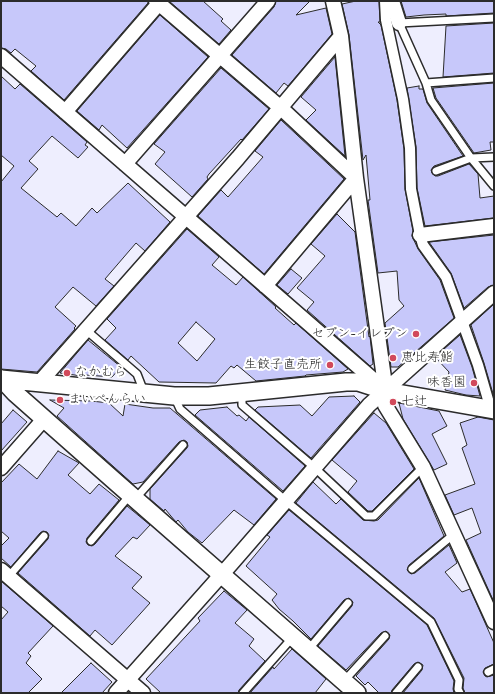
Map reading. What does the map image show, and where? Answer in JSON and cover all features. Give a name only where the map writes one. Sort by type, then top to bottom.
[{"type":"street","points":[[125,164],[268,1]]},
{"type":"street","points":[[333,1],[341,36],[356,178],[377,316],[386,391],[385,405],[423,467],[494,622]]},
{"type":"street","points":[[1,379],[174,396],[209,396],[358,382],[386,391],[493,410],[446,277],[423,245],[420,235],[411,189],[411,154],[404,105],[386,20],[385,1]]},
{"type":"street","points":[[392,1],[399,23]]},
{"type":"street","points":[[65,112],[159,2],[281,108],[356,178]]},
{"type":"street","points":[[39,383],[238,158],[341,36]]},
{"type":"street","points":[[1,56],[386,391]]},
{"type":"street","points":[[265,286],[356,178]]},
{"type":"street","points":[[420,235],[494,226]]},
{"type":"street","points":[[116,693],[222,575],[370,405],[462,322],[493,300]]},
{"type":"street","points":[[1,379],[132,497],[358,693]]},
{"type":"street","points":[[1,468],[44,419]]},
{"type":"street","points":[[5,573],[143,693]]},
{"type":"lane","points":[[494,18],[399,23],[426,83],[431,100],[471,158],[494,186]]},
{"type":"lane","points":[[426,83],[494,78]]},
{"type":"lane","points":[[436,171],[471,158],[494,157]]},
{"type":"lane","points":[[86,330],[137,374],[144,393]]},
{"type":"lane","points":[[242,392],[242,405],[315,468],[366,516],[374,516],[423,467]]},
{"type":"lane","points":[[174,396],[180,409],[286,501],[431,622],[459,680],[458,689],[460,693]]},
{"type":"lane","points":[[91,541],[183,445]]},
{"type":"lane","points":[[412,569],[454,534]]},
{"type":"lane","points":[[5,573],[44,536]]},
{"type":"lane","points":[[308,650],[348,603]]},
{"type":"lane","points":[[344,681],[385,636]]},
{"type":"lane","points":[[243,693],[293,637]]},
{"type":"lane","points":[[396,693],[418,667]]},
{"type":"building","points":[[1,1],[148,1],[148,3],[64,100],[31,71],[36,66],[15,49],[11,53],[6,49],[1,48]]},
{"type":"building","points":[[169,1],[203,1],[223,19],[221,21],[231,30],[219,44]]},
{"type":"building","points":[[276,1],[310,1],[296,15],[326,8],[332,34],[288,86],[284,83],[276,93],[232,55],[274,7]]},
{"type":"building","points":[[356,1],[379,1],[380,22],[378,22],[381,25],[397,100],[404,149],[405,189],[413,231],[412,236],[418,249],[440,280],[454,318],[398,367],[391,367],[385,323],[404,306],[399,300],[397,271],[378,273],[368,200],[370,200],[366,155],[363,160],[349,35],[342,4]]},
{"type":"building","points":[[401,1],[494,1],[494,13],[406,17]]},
{"type":"building","points":[[160,15],[208,57],[127,148],[102,125],[99,130],[77,111]]},
{"type":"building","points":[[494,23],[494,73],[443,77],[446,26]]},
{"type":"building","points":[[335,57],[345,156],[306,120],[316,110],[301,97]]},
{"type":"building","points":[[221,68],[269,109],[209,174],[207,177],[208,179],[192,197],[155,164],[165,152],[154,144]]},
{"type":"building","points":[[1,76],[15,89],[20,84],[87,142],[85,145],[88,147],[78,158],[52,136],[29,161],[38,169],[21,188],[57,217],[61,213],[76,226],[92,208],[97,213],[128,183],[170,222],[145,251],[136,243],[105,279],[114,286],[96,306],[73,287],[55,307],[76,326],[37,372],[1,369],[1,182],[14,166],[1,155]]},
{"type":"building","points":[[494,83],[494,142],[490,142],[491,150],[474,153],[436,98],[433,88]]},
{"type":"building","points":[[419,86],[419,89],[423,89],[427,103],[463,156],[434,166],[431,170],[432,173],[435,176],[438,176],[469,164],[478,174],[480,198],[494,196],[494,218],[425,226],[417,188],[416,147],[407,88]]},
{"type":"building","points":[[281,120],[344,179],[264,274],[198,216],[221,190],[228,197],[263,157],[255,151]]},
{"type":"building","points":[[337,214],[355,232],[369,337],[370,336],[373,364],[370,366],[307,310],[314,302],[297,288],[325,256],[311,244]]},
{"type":"building","points":[[187,229],[219,257],[212,265],[236,285],[243,277],[294,325],[296,323],[348,369],[343,372],[256,381],[237,365],[234,368],[231,366],[216,383],[159,382],[131,356],[128,360],[105,340],[116,328],[107,319]],"holes":[[[196,322],[215,339],[197,361],[178,343]]]},
{"type":"building","points":[[494,235],[494,285],[488,287],[464,308],[451,273],[429,242]]},
{"type":"building","points":[[291,269],[302,278],[288,294],[277,285]]},
{"type":"building","points":[[494,304],[494,397],[471,325]]},
{"type":"building","points":[[460,335],[472,367],[480,396],[466,395],[445,390],[449,372],[435,357]]},
{"type":"building","points":[[88,340],[121,367],[112,377],[82,376],[60,373]]},
{"type":"building","points":[[354,396],[360,402],[311,458],[255,410],[258,407],[300,405],[312,416],[329,397]]},
{"type":"building","points":[[50,400],[109,403],[123,416],[125,404],[153,408],[170,408],[276,499],[254,525],[234,510],[202,543],[188,532],[178,520],[176,522],[165,509],[164,511],[150,499],[150,489],[187,448],[187,442],[184,440],[179,442],[143,482],[133,484],[57,416],[64,408]]},
{"type":"building","points":[[399,403],[439,411],[447,426],[432,434],[447,464],[434,470],[403,419]]},
{"type":"building","points":[[227,407],[237,416],[239,415],[246,421],[249,417],[305,466],[283,491],[195,415],[200,410]]},
{"type":"building","points":[[13,410],[27,422],[1,451],[1,424]]},
{"type":"building","points":[[374,413],[386,423],[414,469],[372,511],[368,511],[348,492],[357,481],[332,460]]},
{"type":"building","points":[[478,417],[494,420],[494,602],[466,540],[481,533],[472,508],[454,515],[445,495],[475,484],[462,448],[467,445],[460,423]]},
{"type":"building","points":[[58,451],[79,463],[68,475],[90,494],[99,484],[119,500],[87,538],[86,542],[88,545],[92,546],[95,544],[127,506],[150,525],[137,539],[133,537],[115,556],[142,577],[132,588],[150,603],[112,645],[95,630],[90,636],[18,573],[48,539],[49,535],[47,532],[43,531],[40,533],[11,567],[1,558],[1,546],[9,538],[1,531],[1,483],[19,464],[37,479]]},
{"type":"building","points":[[419,478],[444,536],[409,565],[407,570],[411,574],[415,573],[449,545],[457,563],[445,572],[462,592],[470,589],[494,643],[494,664],[485,668],[483,672],[487,677],[494,675],[494,693],[465,693],[463,688],[464,678],[434,618],[296,503],[313,482],[336,504],[341,499],[363,520],[374,521],[378,520]]},
{"type":"building","points":[[289,510],[427,625],[454,681],[454,693],[403,693],[422,670],[423,665],[418,662],[414,664],[391,693],[379,693],[368,682],[365,685],[356,676],[389,639],[390,635],[386,631],[381,633],[346,670],[318,646],[352,606],[353,602],[349,598],[344,600],[311,639],[279,609],[272,600],[277,594],[246,566],[270,537],[267,535]]},
{"type":"building","points":[[1,581],[53,626],[28,653],[31,656],[26,663],[42,679],[28,693],[1,693],[1,620],[8,612],[1,606]]},
{"type":"building","points":[[224,591],[247,610],[235,623],[254,639],[249,646],[265,661],[238,693],[161,693],[146,679],[200,621],[198,618]]},
{"type":"building","points":[[292,649],[326,679],[315,693],[250,693],[273,667],[274,669]]},
{"type":"building","points":[[91,663],[112,682],[102,693],[61,693]]},
{"type":"place","name":"セブン-イレブン","points":[[416,334]]},
{"type":"place","name":"恵比寿鮨","points":[[393,358]]},
{"type":"place","name":"生餃子直売所","points":[[330,365]]},
{"type":"place","name":"なかむら","points":[[67,373]]},
{"type":"place","name":"味香園","points":[[474,383]]},
{"type":"place","name":"まいぺんらい","points":[[60,400]]},
{"type":"place","name":"七辻","points":[[393,402]]}]
